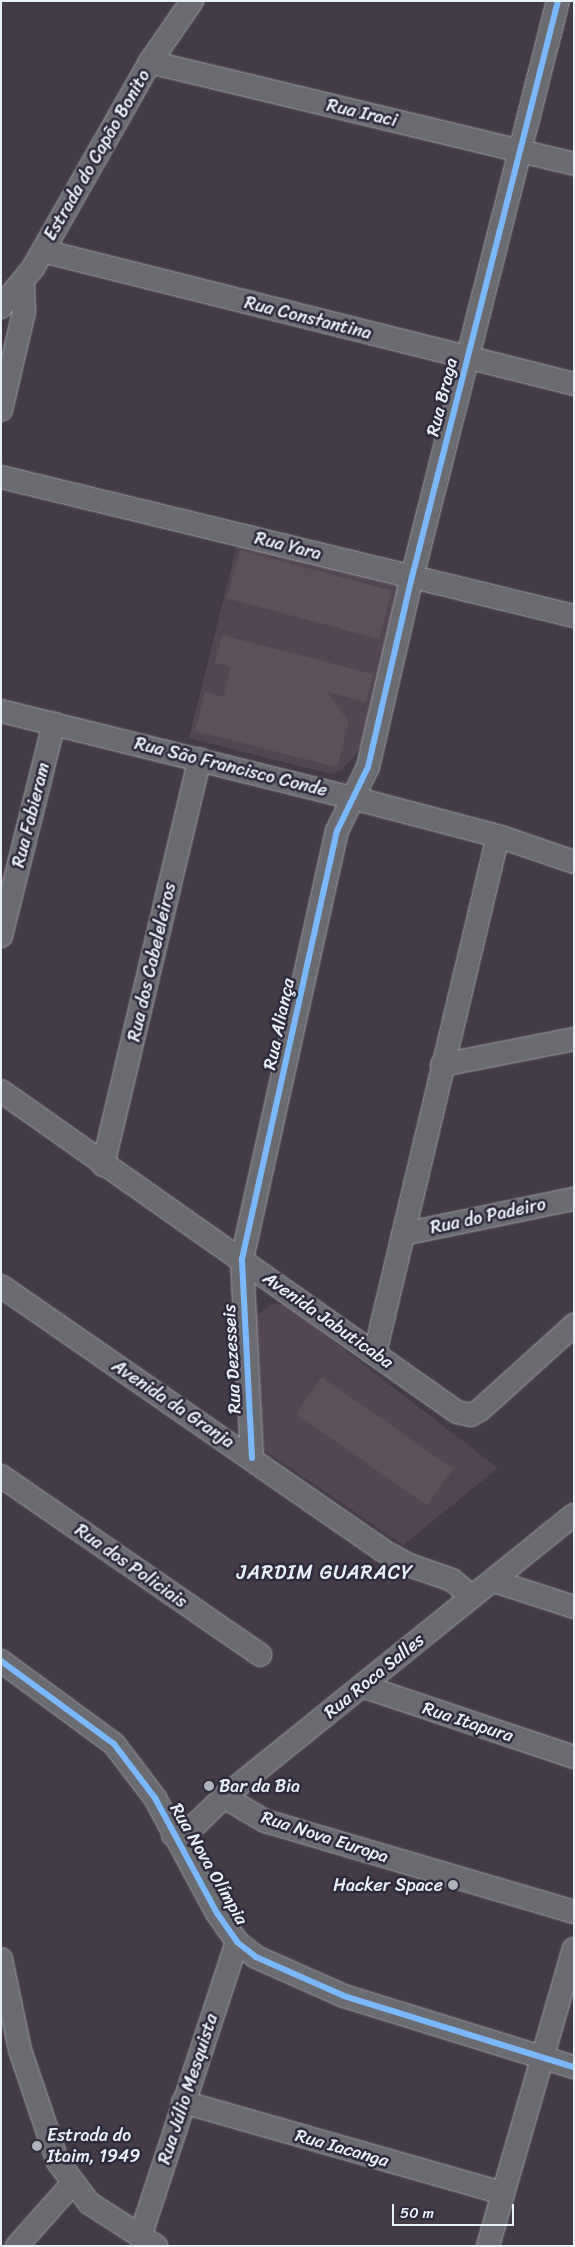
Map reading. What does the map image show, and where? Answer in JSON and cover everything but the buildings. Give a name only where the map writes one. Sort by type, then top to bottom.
[{"type":"street","name":"Estrada do Capão Bonito","points":[[1,307],[23,284],[150,62],[192,1]]},
{"type":"street","name":"Rua Braga","points":[[353,798],[368,767],[412,577],[558,1]]},
{"type":"street","name":"Rua Iraci","points":[[150,62],[574,164]]},
{"type":"street","name":"Rua Constantina","points":[[43,251],[574,384]]},
{"type":"street","points":[[1,410],[24,312],[23,284]]},
{"type":"street","name":"Rua Yara","points":[[1,477],[574,616]]},
{"type":"street","name":"Rua São Francisco Conde","points":[[1,711],[200,759],[498,836],[574,862]]},
{"type":"street","name":"Rua Fabieram","points":[[1,936],[54,723]]},
{"type":"street","name":"Rua dos Cabeleleiros","points":[[103,1165],[200,759]]},
{"type":"street","name":"Rua Aliança","points":[[242,1259],[337,831],[353,798]]},
{"type":"street","points":[[375,1353],[498,836]]},
{"type":"street","points":[[442,1065],[574,1039]]},
{"type":"street","name":"Avenida Jabuticaba","points":[[1,1091],[103,1165],[242,1259],[458,1412],[471,1414],[480,1410],[574,1325]]},
{"type":"street","name":"Rua do Padeiro","points":[[403,1234],[574,1199]]},
{"type":"street","name":"Rua Dezesseis","points":[[242,1259],[252,1458]]},
{"type":"street","name":"Avenida da Granja","points":[[1,1286],[252,1458],[382,1550],[409,1565],[452,1580],[472,1597]]},
{"type":"street","name":"Rua dos Policiais","points":[[1,1476],[260,1655]]},
{"type":"street","name":"Rua Roca Salles","points":[[174,1835],[196,1824],[224,1797],[574,1515]]},
{"type":"street","points":[[494,1581],[574,1607]]},
{"type":"street","name":"Rua Nova Olímpia","points":[[1,1661],[114,1744],[155,1798],[208,1899],[237,1942],[283,1972],[344,1996],[574,2067]]},
{"type":"street","name":"Rua Itapura","points":[[362,1686],[574,1757]]},
{"type":"street","name":"Rua Nova Europa","points":[[224,1797],[265,1821],[574,1912]]},
{"type":"street","name":"Rua Júlio Mesquista","points":[[148,2242],[183,2102],[237,1942]]},
{"type":"street","points":[[488,2246],[574,1949]]},
{"type":"street","points":[[1,1959],[20,2050],[46,2133],[72,2184],[89,2203],[148,2242]]},
{"type":"street","name":"Rua Iacanga","points":[[183,2102],[502,2194]]},
{"type":"street","points":[[17,2246],[72,2184]]},
{"type":"shaded area","points":[[238,541],[402,585],[361,747],[341,771],[331,774],[189,738]]},
{"type":"shaded area","points":[[272,1304],[286,1305],[498,1468],[403,1545],[264,1450],[257,1315]]},
{"type":"cycle path","points":[[252,1458],[242,1259],[337,831],[368,767],[412,577],[558,1]]},
{"type":"cycle path","points":[[1,1661],[114,1744],[155,1798],[217,1913],[237,1942],[256,1957],[344,1996],[574,2067]]},
{"type":"place","name":"Bar da Bia","points":[[209,1786]]},
{"type":"place","name":"Hacker Space","points":[[453,1885]]},
{"type":"place","name":"Estrada do Itaim, 1949","points":[[37,2146]]},
{"type":"district","name":"JARDIM GUARACY","points":[[325,1572]]}]
